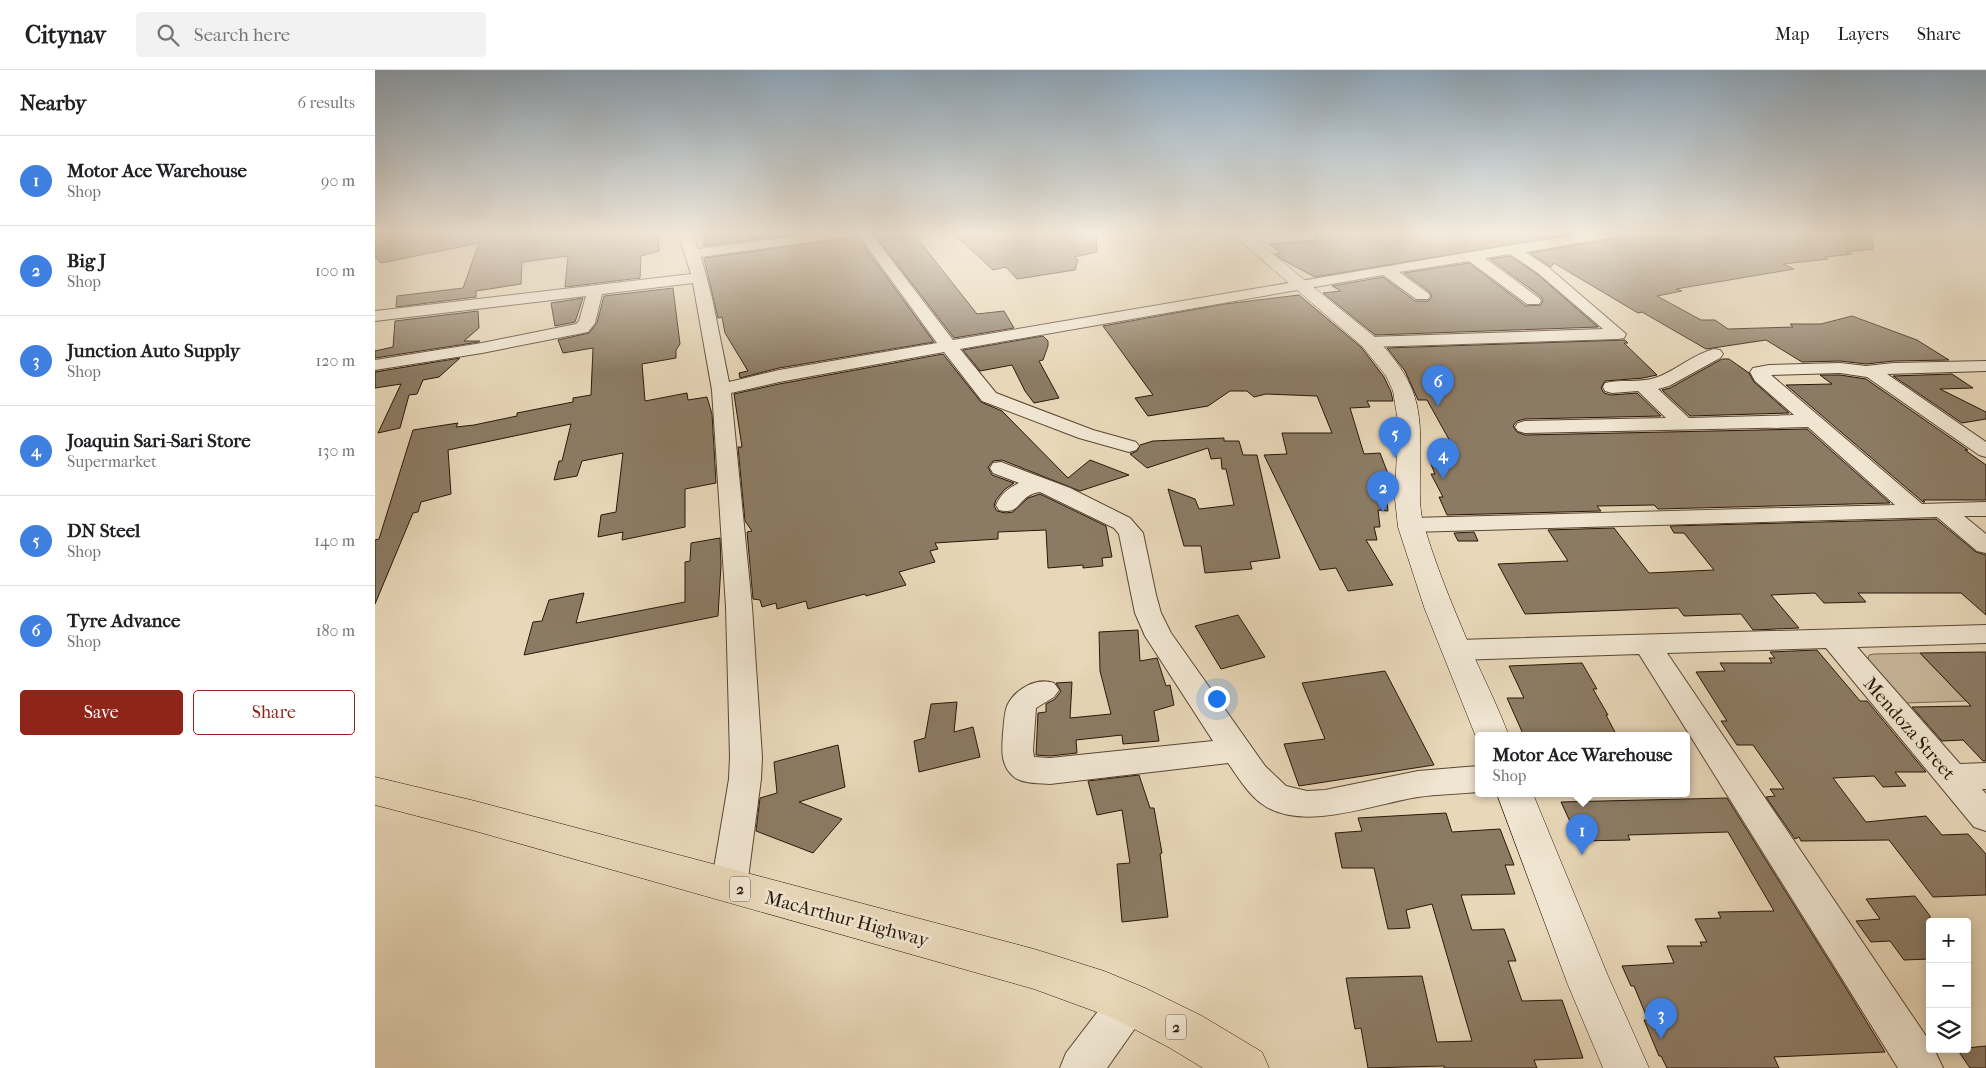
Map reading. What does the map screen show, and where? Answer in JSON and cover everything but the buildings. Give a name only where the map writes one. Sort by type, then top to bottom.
[{"type":"highway","name":"MacArthur Highway","points":[[375,791],[484,818],[1034,968],[1104,992],[1129,1003],[1209,1044],[1246,1068]]},
{"type":"main road","points":[[1296,280],[1369,342],[1392,368],[1402,384],[1410,414],[1408,495],[1411,525],[1422,560],[1490,732]]},
{"type":"main road","points":[[1516,797],[1590,985],[1626,1068]]},
{"type":"main road","points":[[1590,985],[1605,1038],[1611,1068]]},
{"type":"street","points":[[375,316],[685,280]]},
{"type":"street","points":[[699,280],[721,390],[739,607],[746,730],[745,779],[729,886]]},
{"type":"street","points":[[899,280],[981,390],[992,399],[1030,411],[1086,434],[1129,446]]},
{"type":"street","points":[[721,390],[779,376],[1328,280]]},
{"type":"street","points":[[1399,280],[1422,296]]},
{"type":"street","points":[[1504,280],[1533,301]]},
{"type":"street","points":[[1369,342],[1617,334],[1554,280]]},
{"type":"street","points":[[375,365],[483,348],[582,328],[587,323],[595,290]]},
{"type":"street","points":[[1612,387],[1644,386],[1662,382],[1714,354]]},
{"type":"street","points":[[1915,511],[1761,377],[1759,372],[1831,368],[1867,371],[1893,368],[1986,366]]},
{"type":"street","points":[[1867,371],[1881,376],[1986,451]]},
{"type":"street","points":[[1644,386],[1684,424]]},
{"type":"street","points":[[1525,427],[1811,421]]},
{"type":"street","points":[[1001,468],[1117,520],[1127,528],[1132,539],[1148,613],[1159,636],[1236,750],[1273,795],[1289,802],[1325,803],[1418,784],[1475,780]]},
{"type":"street","points":[[1007,504],[1011,496],[1020,491],[1041,485]]},
{"type":"street","points":[[1411,525],[1986,509]]},
{"type":"street","points":[[1942,510],[1986,546]]},
{"type":"street","points":[[1457,650],[1986,634]]},
{"type":"street","name":"Mendoza Street","points":[[1834,639],[1986,817]]},
{"type":"street","points":[[1647,644],[1922,1068]]},
{"type":"street","points":[[1044,690],[1025,701],[1021,708],[1017,750],[1019,762],[1025,769],[1050,771],[1236,750]]},
{"type":"street","points":[[1952,777],[1986,776]]},
{"type":"street","points":[[1081,1068],[1129,1003]]},
{"type":"shaded area","points":[[1920,653],[1966,701],[1905,703],[1868,661],[1869,655],[1874,654]]},
{"type":"place","name":"Tyre Advance","points":[[1438,406]]},
{"type":"place","name":"DN Steel","points":[[1395,458]]},
{"type":"place","name":"Joaquin Sari-Sari Store","points":[[1443,479]]},
{"type":"place","name":"Big J","points":[[1383,512]]},
{"type":"place","name":"Motor Ace Warehouse","points":[[1582,855]]},
{"type":"place","name":"Junction Auto Supply","points":[[1661,1039]]}]
